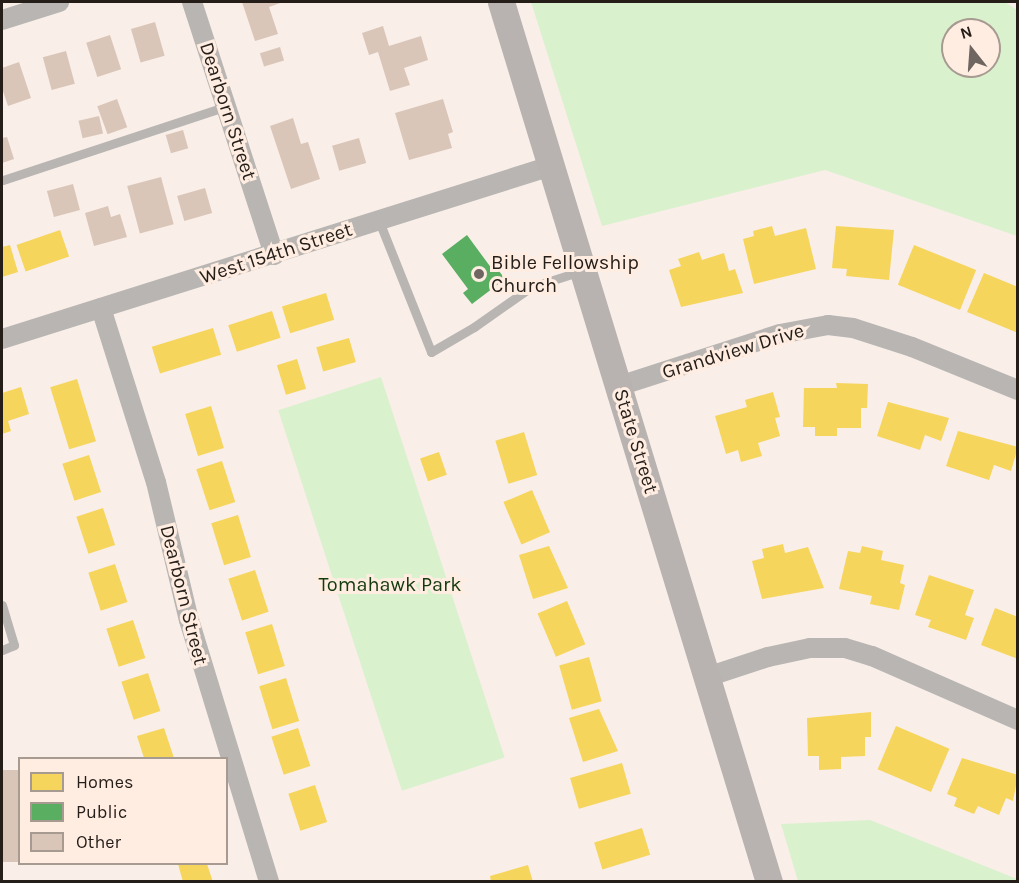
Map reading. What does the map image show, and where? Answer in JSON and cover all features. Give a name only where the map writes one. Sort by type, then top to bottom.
[{"type":"main road","name":"State Street","points":[[501,2],[707,677],[764,880]]},
{"type":"street","points":[[2,20],[59,2]]},
{"type":"street","name":"Dearborn Street","points":[[192,2],[274,255]]},
{"type":"street","name":"West 154th Street","points":[[2,339],[551,166]]},
{"type":"street","name":"Dearborn Street","points":[[101,308],[156,482],[189,620],[269,882]]},
{"type":"street","name":"Grandview Drive","points":[[619,386],[780,334],[828,325],[853,328],[912,347],[1017,390]]},
{"type":"street","points":[[707,677],[799,650],[844,648],[872,656],[1017,720]]},
{"type":"lane","points":[[3,180],[227,106]]},
{"type":"lane","points":[[380,221],[431,352],[474,327],[531,287],[583,271]]},
{"type":"lane","points":[[2,605],[14,645],[2,650]]},
{"type":"green space","points":[[531,2],[1005,2],[1017,10],[1017,236],[825,170],[602,226]]},
{"type":"green space","name":"Tomahawk Park","points":[[381,377],[505,757],[402,791],[278,410]]},
{"type":"green space","points":[[870,820],[1017,879],[1017,881],[798,881],[781,824]]},
{"type":"building: Homes","points":[[772,226],[775,236],[806,228],[816,269],[754,284],[743,239],[754,236],[753,231]]},
{"type":"building: Homes","points":[[836,226],[894,230],[889,280],[846,276],[847,269],[832,268]]},
{"type":"building: Homes","points":[[60,230],[69,256],[26,271],[17,245]]},
{"type":"building: Homes","points":[[10,245],[18,272],[2,277],[2,247]]},
{"type":"building: Homes","points":[[914,245],[976,270],[960,310],[898,285]]},
{"type":"building: Homes","points":[[699,252],[702,260],[724,253],[729,271],[735,269],[743,293],[681,307],[669,270],[681,266],[678,259]]},
{"type":"building: Homes","points":[[984,273],[1018,287],[1018,333],[967,312]]},
{"type":"building: Homes","points":[[326,293],[334,320],[290,333],[282,306]]},
{"type":"building: Homes","points":[[272,311],[281,338],[237,352],[228,325]]},
{"type":"building: Homes","points":[[213,328],[221,355],[160,373],[152,347]]},
{"type":"building: Homes","points":[[349,338],[356,362],[323,371],[316,347]]},
{"type":"building: Homes","points":[[297,359],[306,389],[286,395],[277,365]]},
{"type":"building: Homes","points":[[77,379],[96,441],[69,449],[50,387]]},
{"type":"building: Homes","points":[[836,383],[868,384],[867,408],[861,408],[861,428],[837,428],[837,436],[815,436],[815,427],[803,427],[804,388],[837,388]]},
{"type":"building: Homes","points":[[21,387],[29,414],[8,421],[11,431],[2,434],[2,393]]},
{"type":"building: Homes","points":[[773,392],[780,417],[775,418],[780,436],[758,443],[762,456],[741,462],[738,450],[726,454],[715,416],[747,407],[745,400]]},
{"type":"building: Homes","points":[[888,402],[949,418],[941,441],[925,435],[920,450],[877,436]]},
{"type":"building: Homes","points":[[211,406],[224,448],[198,456],[185,414]]},
{"type":"building: Homes","points":[[958,431],[1018,447],[1011,471],[994,465],[989,480],[946,466]]},
{"type":"building: Homes","points":[[524,432],[537,475],[508,484],[495,441]]},
{"type":"building: Homes","points":[[439,452],[447,475],[428,481],[420,459]]},
{"type":"building: Homes","points":[[89,455],[101,492],[74,501],[62,464]]},
{"type":"building: Homes","points":[[222,461],[235,502],[210,510],[196,469]]},
{"type":"building: Homes","points":[[532,490],[550,532],[521,544],[503,502]]},
{"type":"building: Homes","points":[[103,508],[115,545],[88,554],[76,517]]},
{"type":"building: Homes","points":[[238,515],[251,557],[224,565],[211,523]]},
{"type":"building: Homes","points":[[783,544],[785,553],[808,547],[824,588],[762,599],[752,561],[764,558],[762,549]]},
{"type":"building: Homes","points":[[549,546],[568,588],[533,599],[519,555]]},
{"type":"building: Homes","points":[[862,546],[883,551],[881,560],[904,565],[900,583],[905,585],[899,610],[870,604],[872,596],[839,589],[848,551],[860,553]]},
{"type":"building: Homes","points":[[115,564],[127,602],[101,611],[88,573]]},
{"type":"building: Homes","points":[[255,570],[269,612],[242,620],[228,579]]},
{"type":"building: Homes","points":[[929,575],[974,590],[965,615],[974,618],[966,640],[928,627],[931,620],[915,615]]},
{"type":"building: Homes","points":[[567,601],[585,644],[556,657],[538,614]]},
{"type":"building: Homes","points":[[995,608],[1018,617],[1018,659],[981,645]]},
{"type":"building: Homes","points":[[133,620],[145,658],[119,667],[106,629]]},
{"type":"building: Homes","points":[[272,624],[285,666],[258,674],[245,632]]},
{"type":"building: Homes","points":[[589,657],[602,701],[572,710],[559,666]]},
{"type":"building: Homes","points":[[148,673],[160,711],[134,720],[121,682]]},
{"type":"building: Homes","points":[[286,678],[299,721],[272,729],[259,686]]},
{"type":"building: Homes","points":[[599,709],[618,751],[583,762],[569,718]]},
{"type":"building: Homes","points":[[871,712],[871,737],[865,737],[865,756],[841,757],[841,769],[819,770],[819,756],[808,756],[807,718]]},
{"type":"building: Homes","points":[[896,726],[949,749],[931,792],[878,769]]},
{"type":"building: Homes","points":[[164,728],[174,757],[144,757],[137,736]]},
{"type":"building: Homes","points":[[298,728],[310,766],[284,775],[271,737]]},
{"type":"building: Homes","points":[[962,758],[1018,775],[1013,801],[1006,798],[999,815],[978,806],[974,814],[954,806],[957,798],[947,794]]},
{"type":"building: Homes","points":[[622,763],[631,794],[579,809],[570,778]]},
{"type":"building: Homes","points":[[315,785],[327,822],[300,831],[288,794]]},
{"type":"building: Homes","points":[[642,828],[650,855],[602,869],[594,843]]},
{"type":"building: Homes","points":[[178,865],[207,865],[213,882],[183,882]]},
{"type":"building: Homes","points":[[528,865],[533,882],[491,882],[490,876]]},
{"type":"building: Public","name":"Bible Fellowship Church","points":[[467,235],[492,269],[496,267],[505,279],[472,304],[463,293],[468,289],[442,254]]},
{"type":"building: Other","points":[[242,2],[283,2],[269,7],[278,34],[255,41]]},
{"type":"building: Other","points":[[155,22],[165,56],[141,63],[131,29]]},
{"type":"building: Other","points":[[383,26],[389,46],[421,36],[428,60],[404,68],[410,85],[390,91],[378,52],[369,55],[362,33]]},
{"type":"building: Other","points":[[110,35],[121,69],[97,77],[86,43]]},
{"type":"building: Other","points":[[280,47],[284,60],[264,67],[260,53]]},
{"type":"building: Other","points":[[66,51],[75,84],[52,90],[43,57]]},
{"type":"building: Other","points":[[19,62],[31,98],[8,106],[2,88],[2,68]]},
{"type":"building: Other","points":[[117,99],[127,127],[108,134],[97,106]]},
{"type":"building: Other","points":[[443,99],[453,132],[448,134],[452,148],[409,160],[395,113]]},
{"type":"building: Other","points":[[99,116],[103,134],[83,138],[79,121]]},
{"type":"building: Other","points":[[293,118],[301,144],[308,142],[320,179],[291,189],[270,126]]},
{"type":"building: Other","points":[[183,130],[188,148],[171,153],[166,135]]},
{"type":"building: Other","points":[[7,137],[14,159],[2,163],[2,138]]},
{"type":"building: Other","points":[[359,138],[366,163],[339,171],[332,146]]},
{"type":"building: Other","points":[[161,177],[174,224],[140,233],[127,186]]},
{"type":"building: Other","points":[[73,184],[80,210],[54,217],[47,191]]},
{"type":"building: Other","points":[[205,188],[212,213],[184,221],[177,196]]},
{"type":"building: Other","points":[[108,206],[111,217],[120,214],[127,237],[94,246],[85,213]]},
{"type":"building: Other","points":[[2,770],[18,770],[18,862],[2,862]]},
{"type":"place","name":"Bible Fellowship Church","points":[[479,274]]}]
